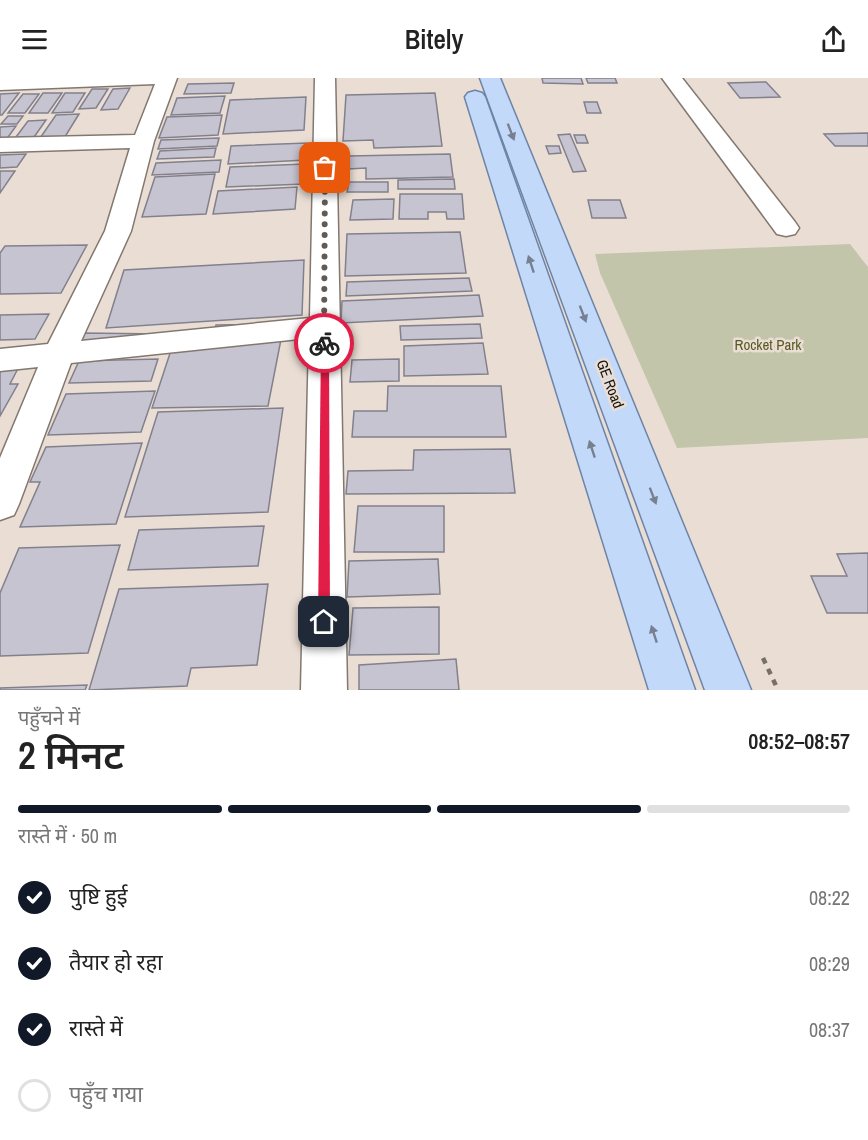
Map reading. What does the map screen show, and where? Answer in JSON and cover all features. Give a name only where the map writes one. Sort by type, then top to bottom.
[{"type":"main road","points":[[469,78],[672,690]]},
{"type":"main road","name":"GE Road","points":[[490,78],[728,690]]},
{"type":"street","points":[[0,84],[165,78],[143,141],[118,231],[59,354],[0,504]]},
{"type":"street","points":[[324,690],[325,78]]},
{"type":"street","points":[[672,78],[786,228]]},
{"type":"street","points":[[0,146],[143,141]]},
{"type":"street","points":[[0,360],[324,327]]},
{"type":"green space","name":"Rocket Park","points":[[850,244],[868,267],[868,438],[677,448],[600,273],[595,254]]},
{"type":"building","points":[[542,78],[581,78],[583,84],[543,83]]},
{"type":"building","points":[[586,78],[615,78],[617,83],[588,83]]},
{"type":"building","points":[[766,82],[780,97],[740,98],[728,83]]},
{"type":"building","points":[[234,83],[231,93],[184,94],[188,84]]},
{"type":"building","points":[[130,88],[118,109],[101,110],[113,89]]},
{"type":"building","points":[[92,89],[108,89],[96,108],[79,109]]},
{"type":"building","points":[[19,93],[2,115],[0,115],[0,94]]},
{"type":"building","points":[[43,93],[62,93],[48,113],[29,113]]},
{"type":"building","points":[[65,93],[85,93],[73,112],[52,113]]},
{"type":"building","points":[[435,93],[442,146],[374,148],[373,140],[343,141],[346,95]]},
{"type":"building","points":[[23,94],[39,94],[25,113],[8,113]]},
{"type":"building","points":[[225,96],[220,113],[171,115],[177,98]]},
{"type":"building","points":[[306,97],[304,130],[223,134],[230,100]]},
{"type":"building","points":[[584,102],[597,102],[601,113],[587,113]]},
{"type":"building","points":[[79,114],[63,140],[38,141],[56,115]]},
{"type":"building","points":[[222,115],[218,135],[159,138],[167,117]]},
{"type":"building","points":[[8,116],[23,116],[17,124],[1,124]]},
{"type":"building","points":[[46,120],[32,140],[13,141],[28,121]]},
{"type":"building","points":[[16,126],[6,140],[0,140],[0,127]]},
{"type":"building","points":[[868,133],[868,146],[835,146],[824,134]]},
{"type":"building","points":[[570,134],[586,171],[573,172],[558,135]]},
{"type":"building","points":[[574,135],[585,135],[588,143],[577,143]]},
{"type":"building","points":[[219,138],[217,146],[158,149],[161,140]]},
{"type":"building","points":[[307,143],[306,160],[228,164],[231,146]]},
{"type":"building","points":[[546,146],[559,146],[561,153],[549,154]]},
{"type":"building","points":[[216,148],[214,157],[157,159],[160,151]]},
{"type":"building","points":[[26,154],[17,167],[0,168],[0,155]]},
{"type":"building","points":[[450,154],[453,177],[366,179],[366,168],[348,169],[349,156]]},
{"type":"building","points":[[221,160],[219,172],[152,175],[156,163]]},
{"type":"building","points":[[305,164],[304,184],[226,187],[230,167]]},
{"type":"building","points":[[0,171],[15,171],[0,193]]},
{"type":"building","points":[[215,174],[206,214],[142,217],[155,177]]},
{"type":"building","points":[[454,179],[455,189],[398,189],[398,180]]},
{"type":"building","points":[[349,182],[388,182],[388,192],[347,192]]},
{"type":"building","points":[[297,187],[295,209],[213,214],[218,191]]},
{"type":"building","points":[[400,194],[462,194],[464,219],[447,219],[446,212],[428,212],[428,219],[399,219]]},
{"type":"building","points":[[394,199],[393,219],[350,220],[353,200]]},
{"type":"building","points":[[588,200],[620,200],[626,218],[592,218]]},
{"type":"building","points":[[460,232],[466,273],[345,276],[347,234]]},
{"type":"building","points":[[87,245],[61,293],[0,294],[0,253],[5,246]]},
{"type":"building","points":[[304,260],[302,315],[106,328],[124,270]]},
{"type":"building","points":[[469,278],[472,291],[346,296],[347,282]]},
{"type":"building","points":[[479,295],[483,316],[341,323],[342,301]]},
{"type":"building","points":[[49,314],[35,339],[0,340],[0,315]]},
{"type":"building","points":[[284,324],[268,406],[152,408],[177,332],[214,332],[216,325]]},
{"type":"building","points":[[480,324],[482,338],[401,340],[400,326]]},
{"type":"building","points":[[82,333],[162,334],[72,353]]},
{"type":"building","points":[[483,343],[488,374],[404,376],[404,346]]},
{"type":"building","points":[[0,355],[25,355],[10,384],[18,384],[0,416]]},
{"type":"building","points":[[158,359],[151,381],[69,383],[79,361]]},
{"type":"building","points":[[399,359],[399,381],[350,382],[352,360]]},
{"type":"building","points":[[388,386],[501,386],[506,437],[352,437],[354,411],[387,411]]},
{"type":"building","points":[[155,391],[141,432],[48,435],[66,394]]},
{"type":"building","points":[[283,408],[268,512],[125,517],[158,412]]},
{"type":"building","points":[[142,443],[116,524],[20,527],[40,482],[30,482],[46,447]]},
{"type":"building","points":[[510,449],[515,493],[346,494],[348,471],[413,470],[414,450]]},
{"type":"building","points":[[358,506],[444,506],[444,552],[354,552]]},
{"type":"building","points":[[264,526],[258,566],[128,570],[139,530]]},
{"type":"building","points":[[120,545],[88,653],[0,656],[0,593],[19,548]]},
{"type":"building","points":[[868,553],[868,613],[827,613],[811,576],[847,576],[837,554]]},
{"type":"building","points":[[438,559],[440,594],[347,597],[349,561]]},
{"type":"building","points":[[268,584],[257,665],[191,668],[187,686],[89,690],[119,589]]},
{"type":"building","points":[[439,607],[439,654],[349,655],[353,608]]},
{"type":"building","points":[[456,659],[459,690],[359,690],[359,665]]},
{"type":"building","points":[[87,685],[85,690],[0,690],[0,688]]},
{"type":"way so far","points":[[324,343],[325,168]]},
{"type":"route","points":[[324,343],[324,622]]}]
